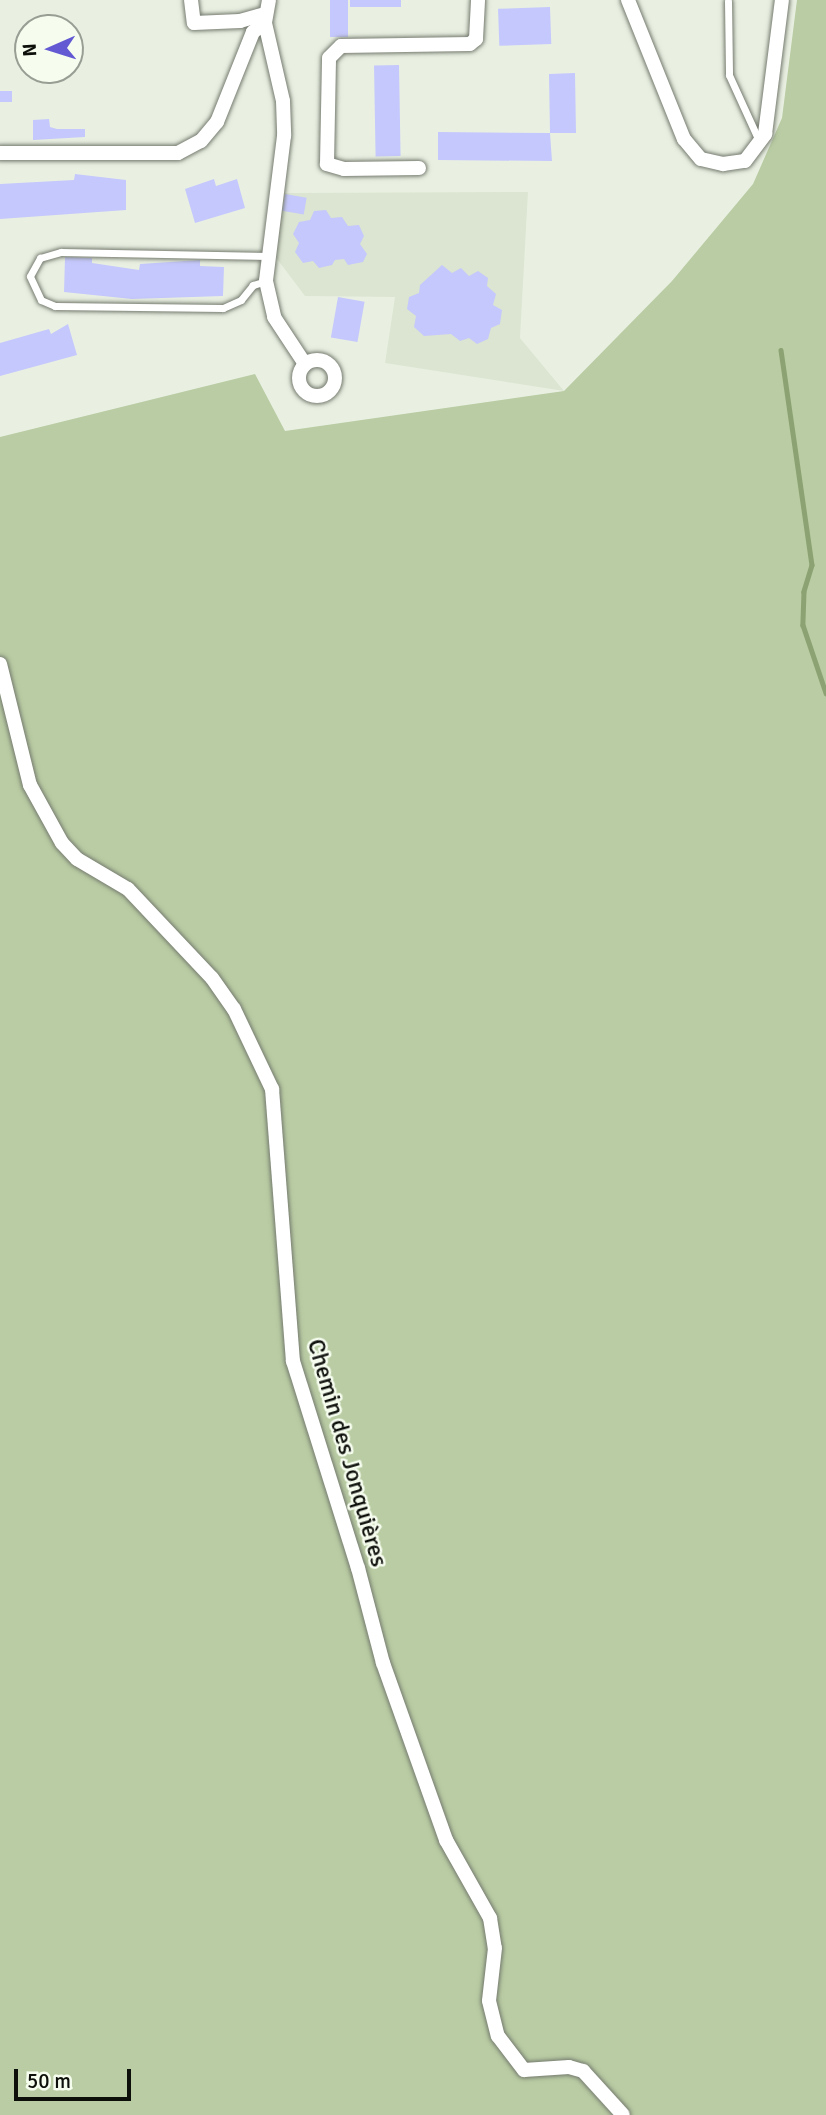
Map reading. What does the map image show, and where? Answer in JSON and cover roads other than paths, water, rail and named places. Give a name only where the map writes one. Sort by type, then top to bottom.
[{"type":"street","points":[[191,0],[194,23],[240,21],[266,12]]},
{"type":"street","points":[[419,168],[344,169],[327,164],[328,58],[341,46],[470,44],[476,38],[478,0]]},
{"type":"street","points":[[628,0],[676,125],[692,152],[712,163],[735,164],[746,161],[760,143],[770,103],[782,0]]},
{"type":"street","points":[[0,153],[178,153],[201,141],[217,122],[253,32],[266,12]]},
{"type":"street","points":[[266,12],[282,101],[284,136],[266,281],[274,317],[305,364]]},
{"type":"street","name":"Chemin des Jonquières","points":[[0,664],[30,785],[62,843],[77,859],[128,889],[212,978],[234,1009],[272,1089],[292,1362],[358,1568],[383,1663],[446,1840],[490,1918],[495,1948],[489,2001],[498,2036],[524,2070],[569,2067],[583,2071],[623,2115]]},
{"type":"lane","points":[[728,1],[729,75],[760,143]]},
{"type":"lane","points":[[266,281],[253,285],[241,300],[223,308],[55,306],[41,300],[30,276],[40,258],[61,252],[268,256]]},
{"type":"waterway","points":[[781,350],[812,565],[804,592],[803,625],[826,693]]}]
